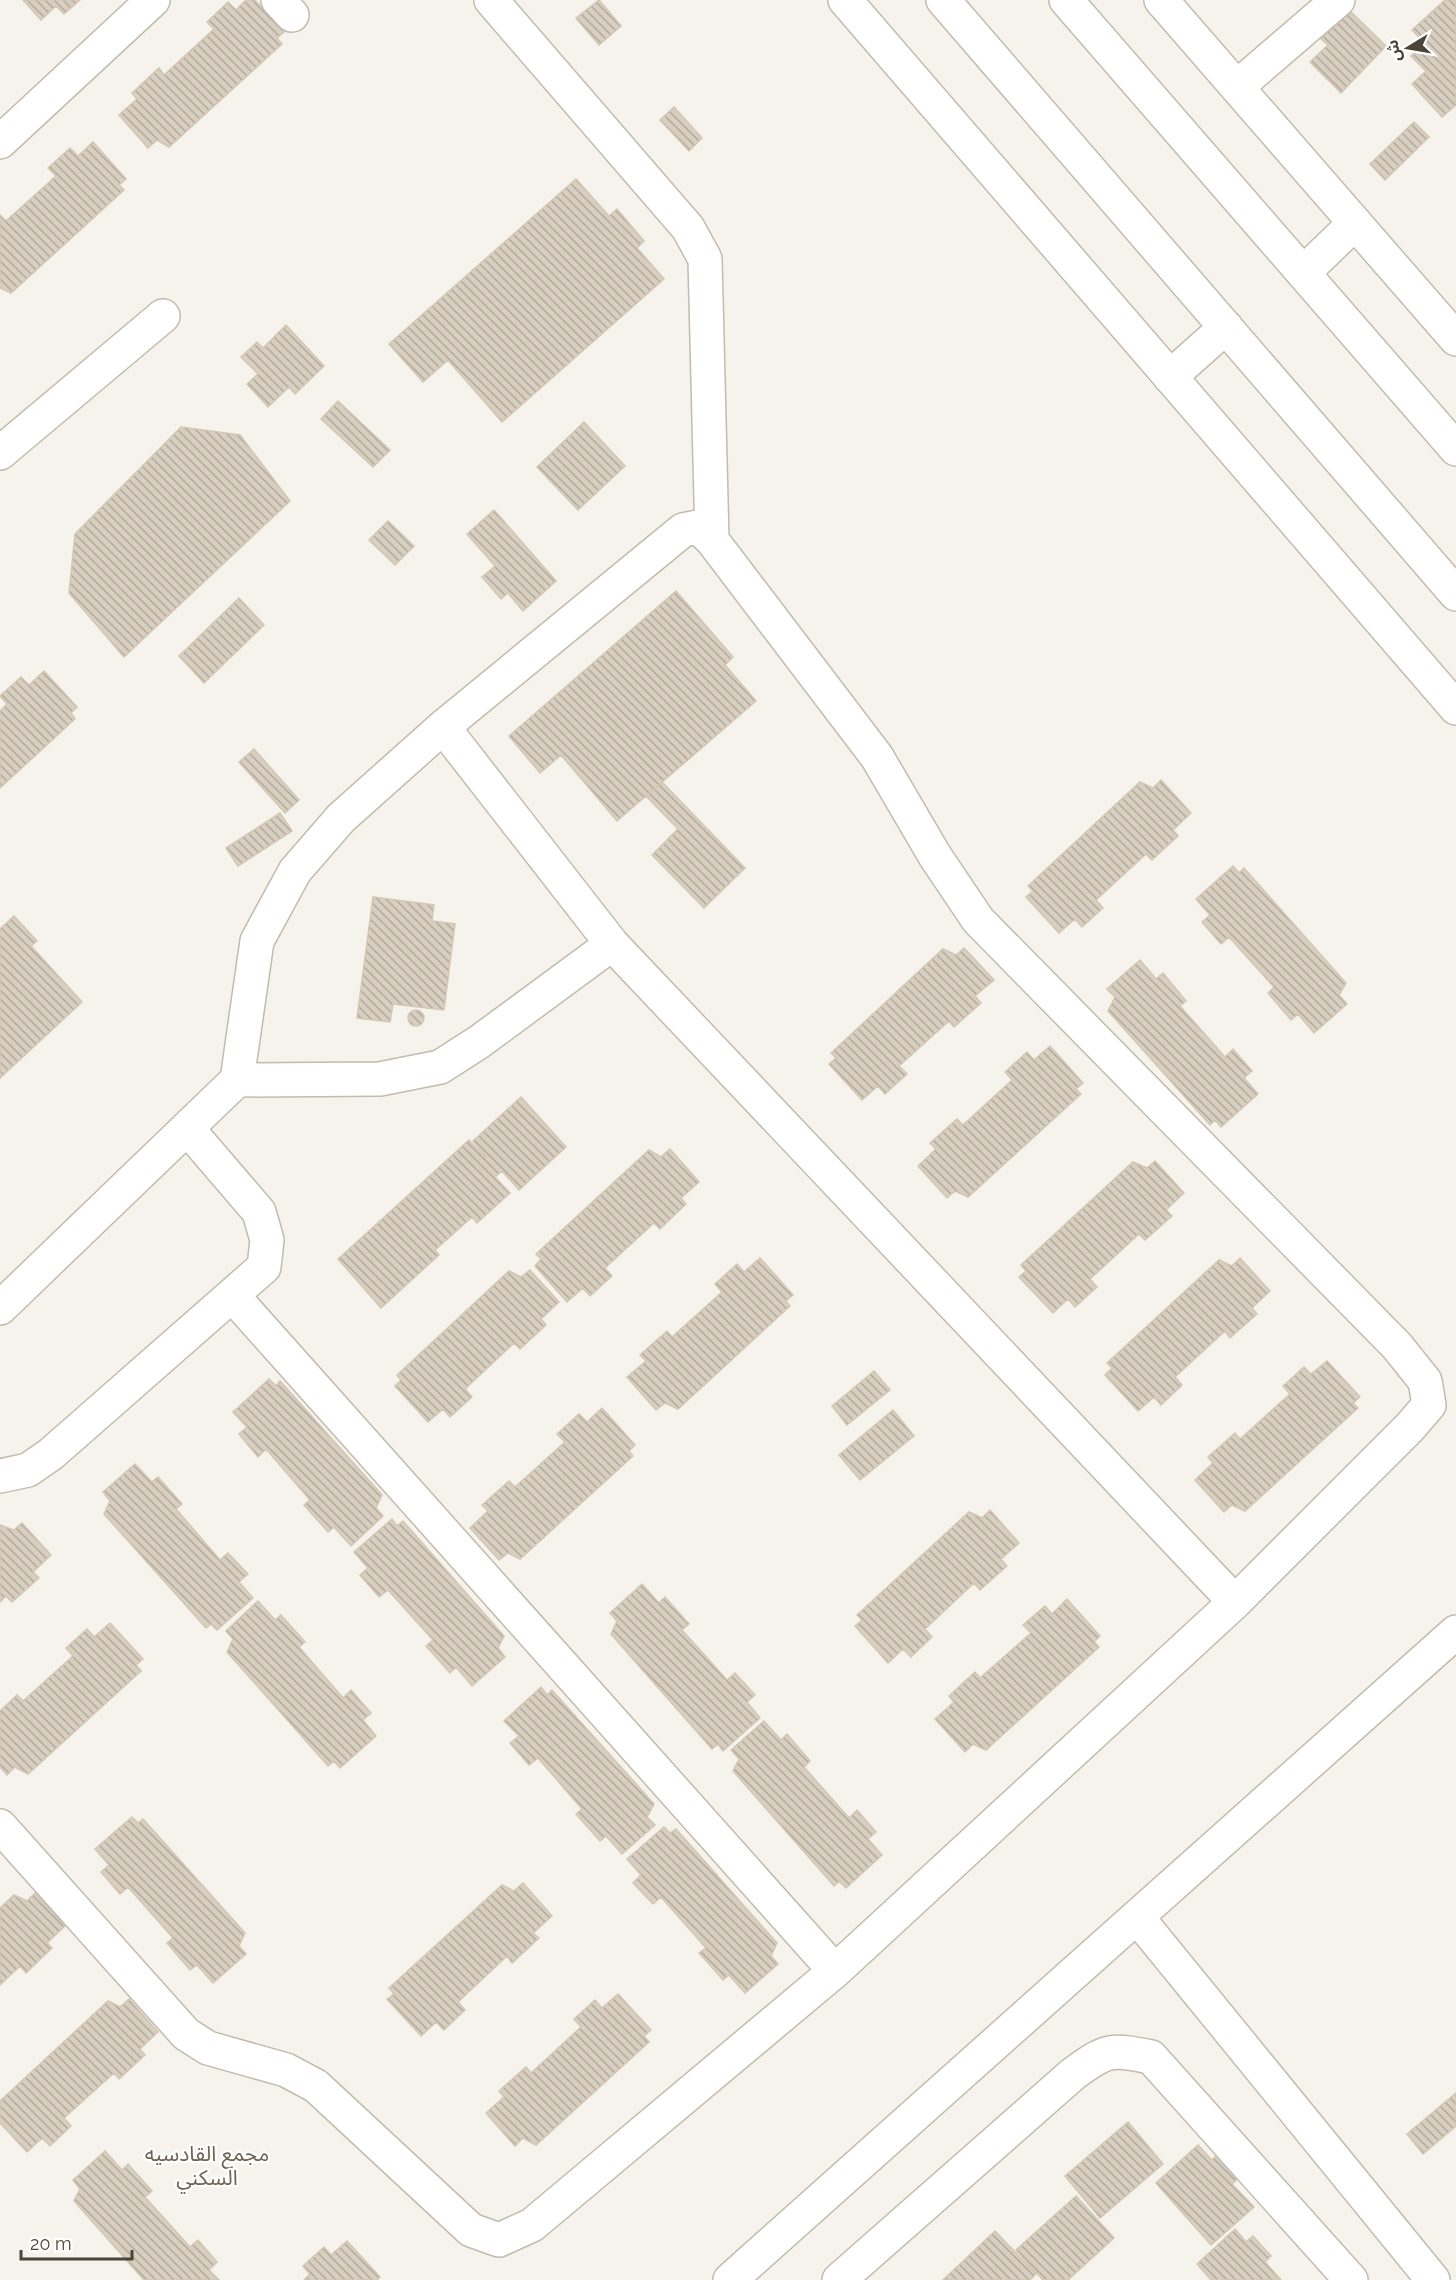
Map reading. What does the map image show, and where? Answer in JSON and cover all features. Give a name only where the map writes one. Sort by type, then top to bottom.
[{"type":"street","points":[[0,142],[153,0]]},
{"type":"street","points":[[490,0],[688,228],[705,260],[712,540]]},
{"type":"street","points":[[845,0],[1456,708]]},
{"type":"street","points":[[943,0],[1456,594]]},
{"type":"street","points":[[1066,0],[1456,449]]},
{"type":"street","points":[[1161,0],[1456,339]]},
{"type":"street","points":[[1237,87],[1338,0]]},
{"type":"street","points":[[1303,273],[1355,223]]},
{"type":"street","points":[[2,447],[163,316]]},
{"type":"street","points":[[1170,377],[1226,327]]},
{"type":"street","points":[[0,1307],[237,1080],[257,940],[295,871],[341,818],[443,727],[683,530],[698,527],[712,540],[877,757],[935,856],[978,920],[1397,1346],[1425,1381],[1428,1405],[1235,1602],[835,1971],[532,2225],[499,2240],[471,2230],[316,2086],[286,2070],[208,2048],[186,2034],[0,1826]]},
{"type":"street","points":[[443,727],[612,944],[1235,1602]]},
{"type":"street","points":[[237,1080],[380,1079],[440,1067],[479,1042],[612,944]]},
{"type":"street","points":[[0,1476],[28,1470],[51,1454],[264,1267],[267,1239],[259,1212],[187,1128]]},
{"type":"street","points":[[232,1295],[835,1971]]},
{"type":"street","points":[[730,2280],[1456,1632]]},
{"type":"street","points":[[1137,1917],[1433,2280]]},
{"type":"street","points":[[839,2280],[1073,2074],[1098,2056],[1119,2051],[1151,2057],[1351,2280]]},
{"type":"building","points":[[23,0],[80,0],[64,14],[56,6],[41,20]]},
{"type":"building","points":[[246,0],[255,0],[284,32],[277,38],[282,44],[169,147],[157,140],[148,148],[119,115],[137,99],[132,93],[159,68],[164,75],[214,29],[207,22],[228,2],[236,10]]},
{"type":"building","points":[[599,0],[621,26],[599,45],[576,18]]},
{"type":"building","points":[[1445,0],[1456,0],[1456,105],[1442,117],[1412,84],[1426,71],[1411,56],[1425,43],[1412,30]]},
{"type":"building","points":[[1349,10],[1386,46],[1341,93],[1310,62],[1328,45],[1321,39]]},
{"type":"building","points":[[674,107],[702,138],[689,151],[660,120]]},
{"type":"building","points":[[1414,122],[1429,137],[1385,180],[1370,164]]},
{"type":"building","points":[[93,142],[126,179],[119,185],[124,190],[11,293],[0,288],[0,215],[6,221],[56,176],[48,168],[70,148],[78,156]]},
{"type":"building","points":[[576,179],[609,216],[617,209],[644,241],[637,248],[664,279],[502,422],[448,360],[423,382],[389,344]]},
{"type":"building","points":[[286,325],[324,366],[295,394],[289,387],[268,407],[247,384],[258,374],[241,357],[257,342],[263,348]]},
{"type":"building","points":[[338,401],[390,450],[373,467],[321,419]]},
{"type":"building","points":[[584,422],[625,466],[578,510],[537,467]]},
{"type":"building","points":[[181,427],[240,435],[290,501],[124,657],[69,593],[75,534]]},
{"type":"building","points":[[494,510],[556,581],[523,611],[508,593],[501,599],[482,577],[495,566],[467,534]]},
{"type":"building","points":[[388,521],[414,546],[395,565],[369,540]]},
{"type":"building","points":[[676,591],[733,657],[725,665],[756,701],[617,821],[561,755],[540,773],[509,736]]},
{"type":"building","points":[[239,598],[264,625],[204,683],[179,656]]},
{"type":"building","points":[[44,671],[77,707],[71,713],[75,719],[0,788],[0,711],[7,704],[0,696],[21,677],[29,685]]},
{"type":"building","points":[[254,749],[299,800],[285,813],[239,762]]},
{"type":"building","points":[[1161,780],[1191,813],[1173,830],[1178,836],[1152,860],[1146,854],[1096,900],[1103,908],[1082,927],[1075,919],[1059,933],[1026,897],[1033,891],[1028,886],[1140,782],[1153,788]]},
{"type":"building","points":[[662,782],[745,868],[704,908],[652,855],[678,829],[646,796]]},
{"type":"building","points":[[280,813],[292,831],[238,866],[226,848]]},
{"type":"building","points":[[1233,866],[1239,873],[1244,868],[1346,983],[1339,995],[1347,1004],[1314,1033],[1298,1014],[1291,1020],[1268,993],[1274,987],[1229,937],[1221,944],[1202,922],[1210,915],[1196,899]]},
{"type":"building","points":[[373,897],[434,905],[432,921],[455,924],[444,1010],[393,1004],[390,1022],[357,1018]]},
{"type":"building","points":[[14,916],[37,941],[31,946],[82,1002],[0,1078],[0,929]]},
{"type":"building","points":[[964,948],[994,980],[975,996],[981,1003],[954,1027],[949,1021],[899,1066],[907,1074],[885,1094],[878,1086],[862,1100],[829,1064],[836,1058],[831,1053],[943,949],[956,955]]},
{"type":"building","points":[[1140,960],[1156,979],[1163,973],[1186,1001],[1180,1006],[1225,1057],[1233,1049],[1252,1071],[1244,1078],[1258,1094],[1221,1127],[1215,1120],[1210,1125],[1108,1011],[1115,997],[1107,989]]},
{"type":"building","points":[[416,1010],[422,1012],[424,1018],[422,1024],[416,1026],[410,1024],[408,1018],[410,1012]]},
{"type":"building","points":[[1050,1046],[1083,1083],[1076,1089],[1081,1094],[968,1197],[955,1191],[947,1198],[918,1166],[936,1149],[930,1143],[957,1119],[963,1125],[1012,1080],[1005,1072],[1027,1052],[1034,1060]]},
{"type":"building","points":[[521,1097],[566,1147],[519,1190],[502,1171],[495,1177],[510,1193],[477,1223],[472,1217],[435,1250],[439,1255],[381,1308],[338,1259],[469,1140],[485,1157],[473,1141]]},
{"type":"building","points":[[670,1149],[699,1182],[681,1198],[686,1204],[660,1229],[654,1223],[605,1268],[612,1276],[590,1296],[583,1288],[567,1302],[535,1266],[541,1259],[536,1254],[649,1150],[661,1157]]},
{"type":"building","points":[[1155,1161],[1184,1193],[1166,1210],[1172,1216],[1145,1240],[1139,1234],[1090,1279],[1097,1287],[1075,1307],[1068,1299],[1053,1313],[1019,1277],[1026,1271],[1021,1265],[1133,1162],[1147,1168]]},
{"type":"building","points":[[760,1258],[793,1295],[786,1301],[790,1306],[678,1409],[665,1403],[656,1410],[627,1377],[646,1361],[640,1355],[667,1331],[672,1337],[722,1292],[715,1284],[737,1264],[744,1272]]},
{"type":"building","points":[[1240,1258],[1270,1291],[1252,1308],[1257,1314],[1230,1338],[1225,1331],[1175,1377],[1182,1385],[1161,1405],[1154,1397],[1138,1411],[1105,1375],[1112,1368],[1107,1363],[1219,1260],[1232,1266]]},
{"type":"building","points":[[530,1270],[559,1302],[541,1319],[546,1325],[520,1349],[514,1343],[465,1389],[472,1397],[450,1417],[443,1409],[428,1422],[395,1386],[401,1380],[397,1375],[509,1271],[521,1277]]},
{"type":"building","points":[[1327,1361],[1360,1397],[1353,1403],[1358,1408],[1245,1511],[1232,1505],[1224,1512],[1195,1480],[1213,1463],[1208,1457],[1235,1433],[1240,1439],[1290,1394],[1283,1386],[1304,1367],[1311,1374]]},
{"type":"building","points":[[874,1371],[890,1390],[847,1425],[832,1406]]},
{"type":"building","points":[[269,1379],[276,1386],[280,1381],[382,1495],[376,1508],[383,1516],[351,1546],[334,1527],[328,1532],[304,1505],[310,1500],[266,1449],[258,1457],[239,1434],[247,1427],[233,1412]]},
{"type":"building","points":[[602,1408],[635,1445],[629,1451],[633,1456],[520,1559],[508,1553],[499,1560],[470,1528],[488,1511],[482,1505],[509,1481],[515,1487],[565,1442],[557,1434],[579,1414],[587,1422]]},
{"type":"building","points":[[893,1410],[914,1436],[860,1480],[839,1455]]},
{"type":"building","points":[[135,1464],[152,1482],[158,1477],[182,1504],[176,1509],[220,1560],[228,1553],[248,1574],[239,1582],[253,1598],[217,1630],[211,1624],[206,1628],[104,1514],[110,1501],[103,1492]]},
{"type":"building","points":[[990,1510],[1019,1543],[1001,1559],[1007,1566],[980,1590],[974,1583],[925,1629],[932,1637],[911,1657],[903,1649],[888,1663],[855,1626],[862,1620],[857,1615],[969,1512],[982,1518]]},
{"type":"building","points":[[392,1519],[397,1526],[403,1521],[504,1636],[498,1648],[505,1657],[472,1686],[456,1667],[450,1673],[426,1646],[433,1640],[388,1590],[379,1597],[360,1575],[368,1568],[354,1552]]},
{"type":"building","points":[[22,1523],[51,1555],[33,1572],[39,1578],[12,1602],[6,1596],[0,1602],[0,1525],[14,1530]]},
{"type":"building","points":[[642,1584],[659,1603],[665,1597],[689,1624],[682,1630],[727,1680],[735,1673],[755,1695],[747,1702],[760,1718],[723,1751],[718,1744],[712,1749],[611,1634],[617,1621],[610,1613]]},
{"type":"building","points":[[1067,1599],[1100,1636],[1094,1642],[1099,1647],[986,1750],[973,1744],[965,1752],[935,1719],[954,1702],[949,1696],[975,1672],[980,1678],[1031,1633],[1023,1625],[1045,1606],[1052,1614]]},
{"type":"building","points":[[258,1601],[275,1620],[281,1615],[305,1642],[299,1647],[343,1698],[351,1690],[371,1713],[363,1720],[376,1736],[340,1768],[334,1761],[328,1766],[227,1652],[233,1639],[226,1631]]},
{"type":"building","points":[[110,1623],[143,1659],[136,1665],[141,1671],[28,1774],[15,1767],[7,1775],[0,1767],[0,1711],[17,1695],[23,1701],[73,1656],[66,1648],[87,1629],[94,1637]]},
{"type":"building","points":[[541,1687],[547,1695],[552,1690],[654,1804],[647,1817],[655,1825],[622,1854],[606,1836],[600,1841],[576,1814],[582,1809],[538,1758],[529,1765],[510,1743],[519,1736],[504,1721]]},
{"type":"building","points":[[764,1721],[781,1740],[787,1734],[810,1761],[804,1767],[849,1818],[857,1810],[876,1832],[868,1839],[882,1855],[846,1888],[839,1881],[834,1886],[733,1771],[739,1759],[731,1750]]},
{"type":"building","points":[[132,1817],[138,1823],[143,1819],[245,1933],[239,1946],[246,1954],[213,1983],[197,1965],[190,1970],[167,1943],[173,1938],[128,1887],[120,1894],[101,1872],[109,1865],[95,1849]]},
{"type":"building","points":[[664,1827],[670,1833],[676,1829],[777,1943],[771,1956],[778,1964],[745,1993],[729,1975],[723,1980],[699,1953],[706,1948],[661,1897],[653,1904],[633,1883],[641,1875],[627,1859]]},
{"type":"building","points":[[523,1883],[552,1916],[533,1933],[539,1938],[512,1963],[507,1956],[458,2002],[465,2010],[444,2030],[436,2022],[421,2036],[387,1999],[394,1994],[389,1988],[502,1885],[514,1891]]},
{"type":"building","points":[[35,1893],[65,1926],[47,1943],[52,1948],[26,1973],[20,1966],[0,1985],[0,1908],[14,1895],[27,1901]]},
{"type":"building","points":[[618,1994],[651,2030],[644,2036],[649,2042],[536,2145],[523,2138],[515,2146],[486,2113],[504,2097],[499,2091],[526,2067],[531,2073],[581,2027],[574,2019],[595,2000],[602,2008]]},
{"type":"building","points":[[129,1999],[158,2032],[140,2049],[145,2055],[119,2079],[114,2073],[64,2118],[71,2126],[50,2146],[42,2138],[27,2152],[0,2123],[0,2101],[108,2001],[120,2007]]},
{"type":"building","points":[[1456,2093],[1456,2126],[1423,2154],[1407,2134]]},
{"type":"building","points":[[1128,2122],[1163,2164],[1100,2218],[1065,2176]]},
{"type":"building","points":[[1198,2145],[1212,2160],[1219,2153],[1240,2177],[1232,2184],[1254,2207],[1211,2245],[1156,2183]]},
{"type":"building","points":[[105,2151],[122,2170],[128,2164],[152,2191],[145,2197],[190,2247],[198,2240],[217,2262],[209,2270],[219,2280],[144,2280],[74,2201],[80,2189],[73,2180]]},
{"type":"building","points":[[1076,2196],[1114,2238],[1068,2280],[1043,2280],[1016,2250]]},
{"type":"building","points":[[1235,2229],[1246,2242],[1253,2236],[1271,2256],[1265,2262],[1281,2280],[1211,2280],[1197,2264]]},
{"type":"building","points":[[995,2231],[1036,2274],[1030,2280],[943,2280]]},
{"type":"building","points":[[347,2241],[380,2277],[377,2280],[304,2280],[310,2274],[303,2266],[324,2247],[331,2255]]},
{"type":"district","name":"مجمع القادسيه السكني","points":[[207,2166]]}]
